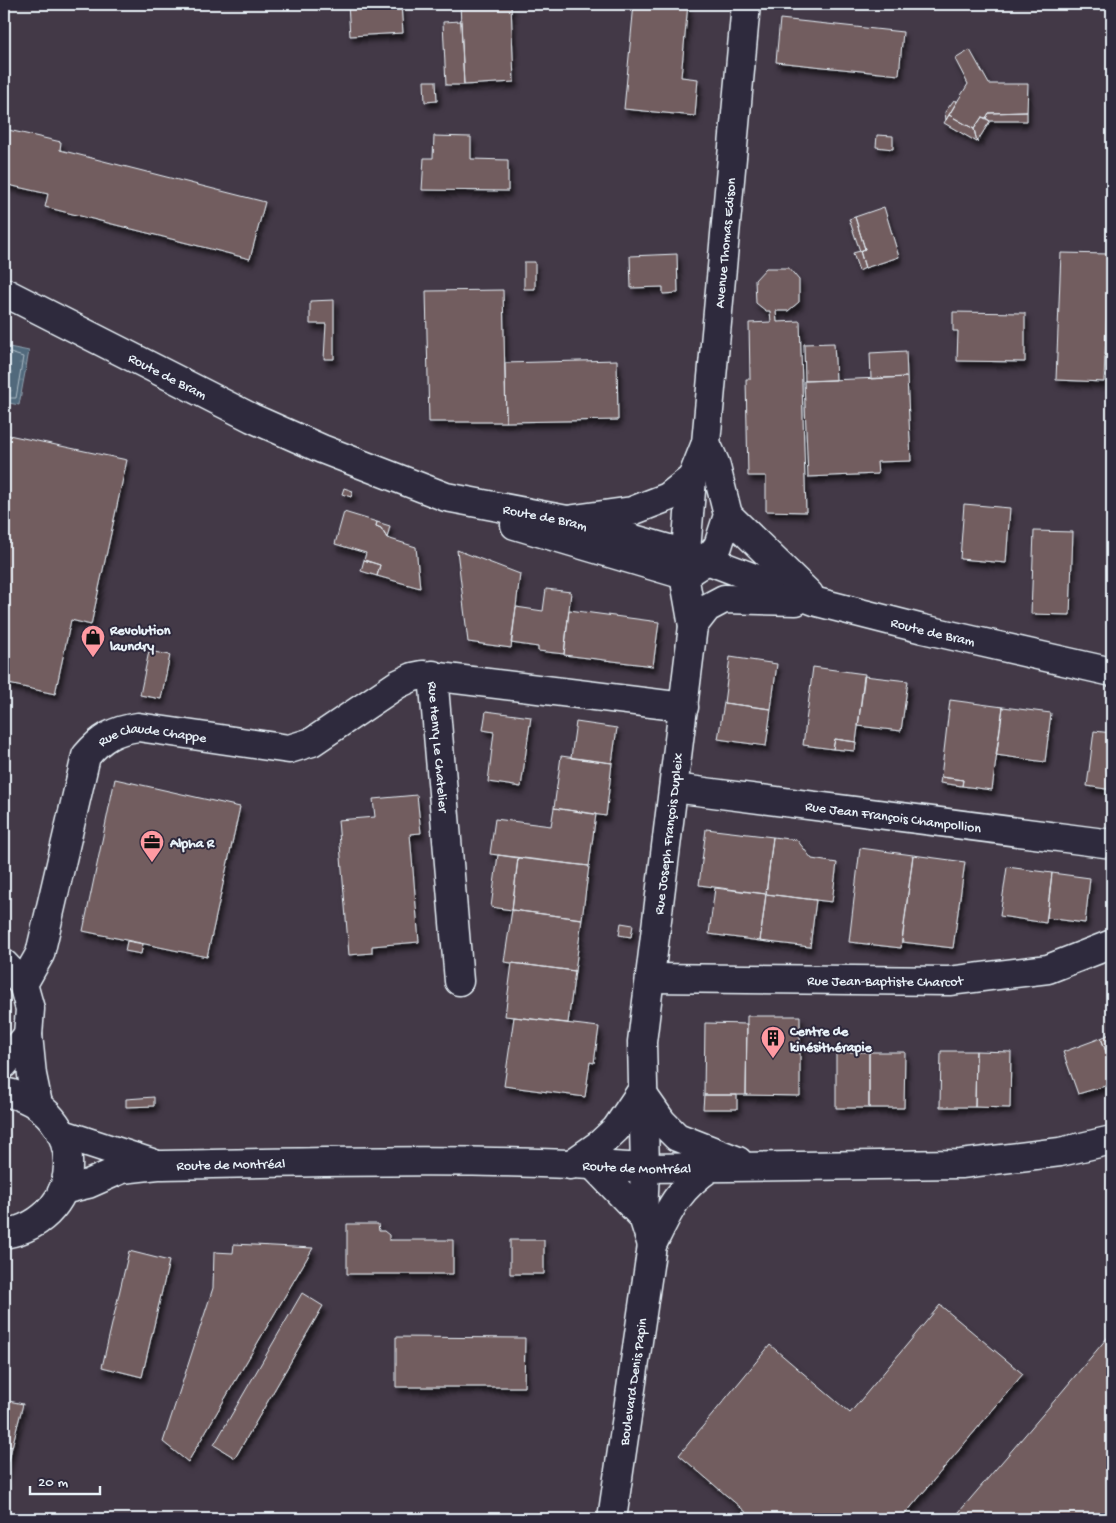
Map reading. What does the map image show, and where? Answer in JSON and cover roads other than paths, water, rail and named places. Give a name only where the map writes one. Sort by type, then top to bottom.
[{"type":"main road","name":"Avenue Thomas Edison","points":[[692,563],[692,478],[706,443],[746,4]]},
{"type":"main road","name":"Route de Bram","points":[[4,292],[252,418],[322,449],[446,497],[568,520],[692,563],[817,602],[923,629],[1112,672]]},
{"type":"main road","points":[[706,443],[715,463],[728,515],[817,602]]},
{"type":"main road","name":"Avenue Thomas Edison","points":[[568,520],[632,511],[668,497],[692,478]]},
{"type":"main road","points":[[446,497],[530,531],[692,563],[718,546],[728,515]]},
{"type":"main road","name":"Rue Joseph François Dupleix","points":[[644,1168],[641,1092],[642,1042],[693,626],[692,563]]},
{"type":"main road","points":[[693,626],[707,608],[724,599],[817,602]]},
{"type":"main road","name":"Rue Henry Le Chatelier","points":[[459,981],[433,675],[684,707]]},
{"type":"main road","name":"Rue Claude Chappe","points":[[24,984],[40,954],[86,756],[96,744],[120,729],[138,727],[289,749],[312,742],[405,681],[413,677],[433,675]]},
{"type":"main road","name":"Rue Jean François Champollion","points":[[674,788],[1112,844]]},
{"type":"main road","name":"Rue Jean-Baptiste Charcot","points":[[651,978],[949,981],[1048,969],[1112,944]]},
{"type":"main road","points":[[4,964],[24,984],[30,1009],[28,1035],[32,1076],[38,1104]]},
{"type":"main road","points":[[4,1064],[28,1035]]},
{"type":"main road","points":[[4,1092],[20,1095],[38,1104],[52,1117],[63,1134],[68,1152],[63,1190],[53,1208],[38,1222],[9,1238]]},
{"type":"main road","points":[[581,1165],[616,1129],[641,1092],[662,1122],[677,1137],[750,1166]]},
{"type":"main road","name":"Route de Montréal","points":[[63,1134],[158,1165]]},
{"type":"main road","name":"Route de Montréal","points":[[63,1190],[88,1184],[122,1169],[158,1165],[394,1162],[644,1168],[961,1164],[1060,1152],[1112,1140]]},
{"type":"main road","name":"Boulevard Denis Papin","points":[[581,1165],[643,1217]]},
{"type":"main road","name":"Boulevard Denis Papin","points":[[612,1519],[652,1245],[671,1205],[683,1189],[712,1166]]},
{"type":"main road","name":"Boulevard Denis Papin","points":[[644,1168],[643,1217],[652,1245]]},
{"type":"water","points":[[4,346],[29,351],[19,405],[4,402]]},
{"type":"place","name":"Revolution laundry","points":[[93,658]]},
{"type":"place","name":"Alpha R","points":[[152,863]]},
{"type":"place","name":"Centre de kinésithérapie","points":[[773,1059]]}]
